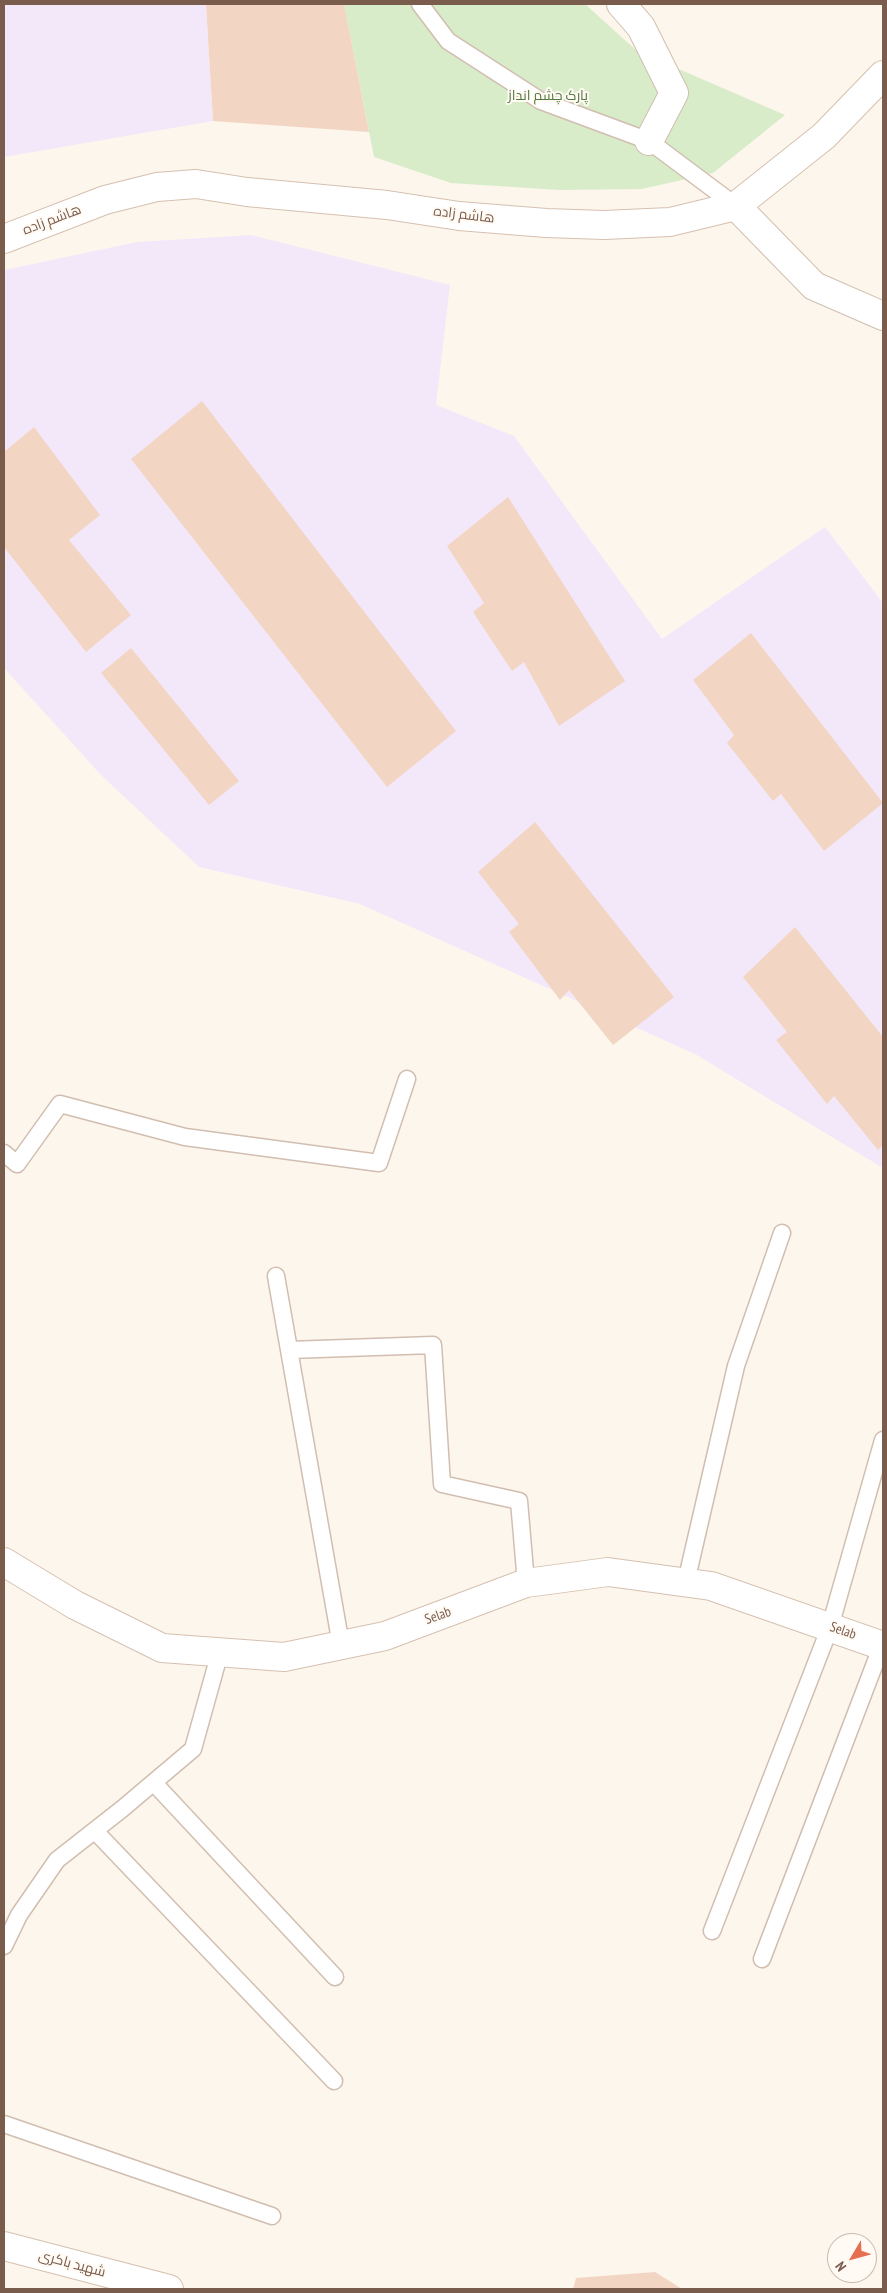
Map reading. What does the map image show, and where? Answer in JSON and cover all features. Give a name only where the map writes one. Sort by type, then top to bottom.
[{"type":"street","points":[[621,4],[641,27],[674,93],[649,141]]},
{"type":"street","name":"هاشم زاده","points":[[4,239],[105,200],[157,187],[196,184],[247,192],[387,205],[460,216],[546,223],[604,225],[670,222],[736,206],[824,136],[883,76]]},
{"type":"street","points":[[736,206],[814,286],[883,316]]},
{"type":"street","name":"Selab","points":[[4,1562],[74,1606],[162,1648],[284,1657],[385,1636],[526,1583],[608,1572],[711,1586],[883,1645]]},
{"type":"street","name":"شهید باکری","points":[[4,2246],[168,2289]]},
{"type":"lane","points":[[420,4],[448,41],[541,101],[649,141],[736,206]]},
{"type":"lane","points":[[4,1154],[17,1164],[60,1104],[186,1137],[379,1163],[407,1079]]},
{"type":"lane","points":[[686,1582],[736,1366],[782,1233]]},
{"type":"lane","points":[[276,1276],[341,1645]]},
{"type":"lane","points":[[290,1350],[433,1345],[442,1484],[519,1501],[526,1583]]},
{"type":"lane","points":[[712,1931],[830,1627],[883,1440]]},
{"type":"lane","points":[[762,1959],[883,1645]]},
{"type":"lane","points":[[4,1946],[19,1915],[56,1860],[95,1831],[193,1749],[220,1652]]},
{"type":"lane","points":[[154,1782],[335,1977]]},
{"type":"lane","points":[[95,1831],[334,2081]]},
{"type":"lane","points":[[4,2124],[272,2216]]},
{"type":"shaded area","points":[[4,4],[206,4],[213,121],[4,157]]},
{"type":"shaded area","points":[[251,235],[450,285],[436,405],[514,436],[662,639],[825,527],[883,603],[883,1168],[695,1054],[360,904],[199,867],[101,775],[4,668],[4,270],[137,242]]},
{"type":"green space","name":"پارک چشم انداز","points":[[344,4],[585,4],[637,51],[785,115],[713,173],[642,189],[559,190],[451,183],[374,157]]},
{"type":"building","points":[[206,4],[344,4],[369,132],[213,121]]},
{"type":"building","points":[[202,401],[456,731],[387,787],[131,459]]},
{"type":"building","points":[[34,427],[100,515],[69,540],[131,615],[86,652],[4,547],[4,452]]},
{"type":"building","points":[[508,497],[625,681],[559,726],[524,662],[512,671],[473,612],[484,603],[447,546]]},
{"type":"building","points":[[751,633],[883,803],[824,851],[781,794],[773,801],[727,743],[734,735],[693,680]]},
{"type":"building","points":[[131,648],[239,781],[209,805],[101,673]]},
{"type":"building","points":[[535,822],[674,997],[613,1045],[569,990],[560,1000],[509,932],[519,924],[478,872]]},
{"type":"building","points":[[795,927],[883,1037],[883,1145],[878,1150],[834,1096],[827,1104],[776,1040],[787,1032],[743,977]]},
{"type":"building","points":[[655,2272],[682,2289],[573,2289],[576,2278]]}]
